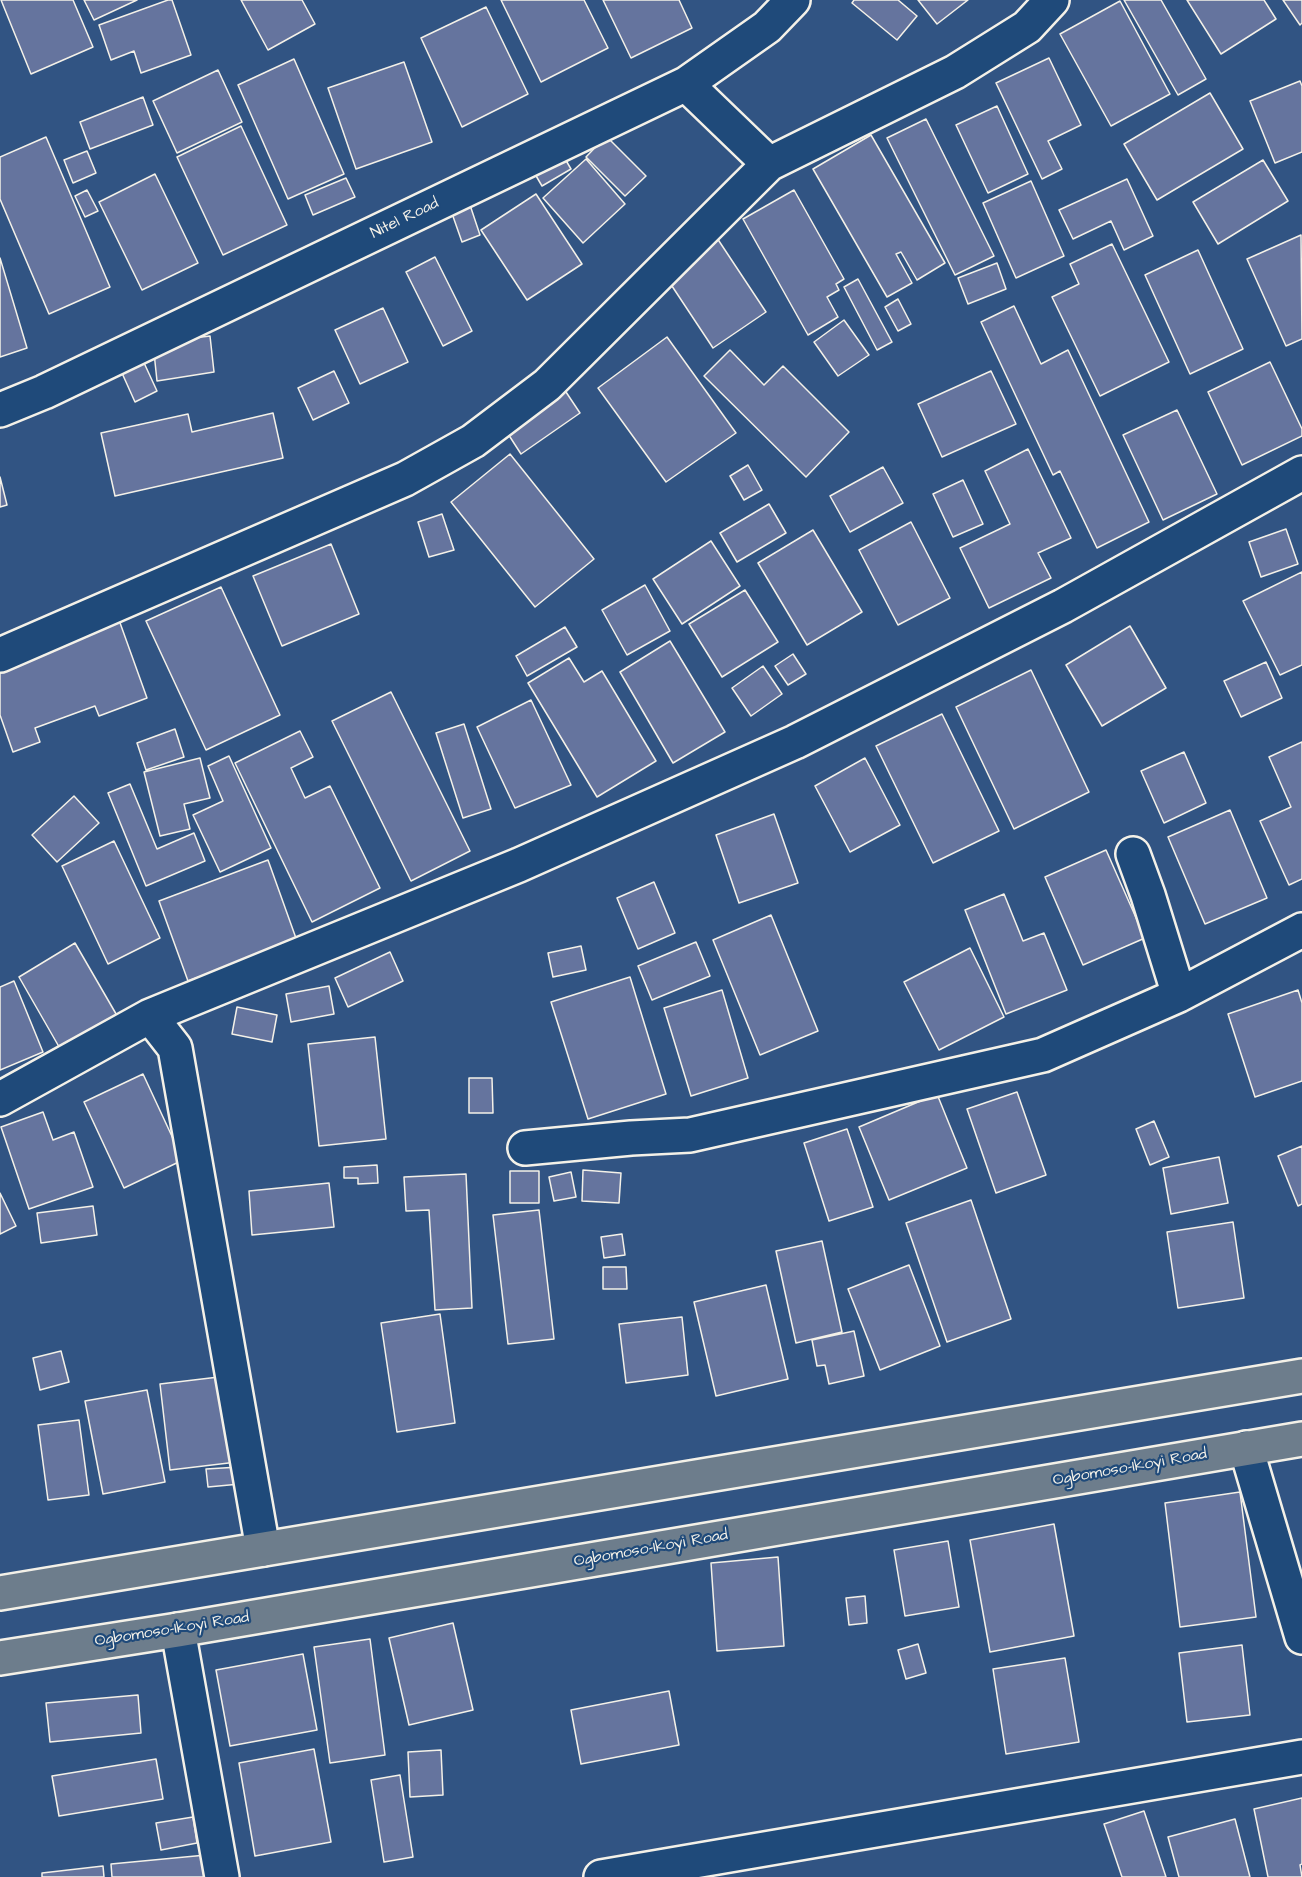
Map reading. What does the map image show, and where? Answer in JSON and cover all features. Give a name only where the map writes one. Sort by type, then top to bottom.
[{"type":"main road","points":[[0,1593],[1302,1376]]},
{"type":"main road","name":"Ogbomoso-Ikoyi Road","points":[[0,1658],[178,1630],[1302,1439]]},
{"type":"street","name":"Nitel Road","points":[[0,410],[54,387],[686,84],[767,27],[793,0]]},
{"type":"street","points":[[0,655],[405,479],[473,441],[547,385],[768,164],[955,72],[1027,27],[1052,0]]},
{"type":"street","points":[[686,84],[768,164]]},
{"type":"street","points":[[0,1099],[150,1016],[519,865],[795,742],[1063,606],[1302,473]]},
{"type":"street","points":[[1133,854],[1179,995]]},
{"type":"street","points":[[525,1148],[631,1138],[690,1136],[1043,1055],[1179,995],[1302,930]]},
{"type":"street","points":[[150,1016],[175,1048],[264,1549]]},
{"type":"street","points":[[1246,1448],[1302,1637]]},
{"type":"street","points":[[178,1630],[222,1877]]},
{"type":"street","points":[[601,1877],[656,1872],[1302,1757]]},
{"type":"building","points":[[1,0],[73,0],[93,47],[31,74]]},
{"type":"building","points":[[84,0],[137,0],[94,20]]},
{"type":"building","points":[[172,0],[191,55],[141,73],[134,51],[111,60],[99,25]]},
{"type":"building","points":[[241,0],[302,0],[315,24],[268,50]]},
{"type":"building","points":[[501,0],[584,0],[608,48],[541,82]]},
{"type":"building","points":[[603,0],[679,0],[692,28],[631,58]]},
{"type":"building","points":[[854,0],[898,0],[917,16],[897,40],[852,3]]},
{"type":"building","points":[[918,0],[968,0],[937,24]]},
{"type":"building","points":[[1124,0],[1161,0],[1206,79],[1178,95]]},
{"type":"building","points":[[1187,0],[1264,0],[1276,19],[1221,54]]},
{"type":"building","points":[[1283,0],[1302,0],[1302,23],[1300,25]]},
{"type":"building","points":[[1120,1],[1170,94],[1111,126],[1060,34]]},
{"type":"building","points":[[486,7],[528,94],[462,127],[421,38]]},
{"type":"building","points":[[1049,58],[1081,125],[1048,141],[1062,169],[1042,179],[996,83]]},
{"type":"building","points":[[294,59],[344,174],[288,199],[238,85]]},
{"type":"building","points":[[404,62],[432,142],[356,169],[328,88]]},
{"type":"building","points":[[218,70],[242,122],[177,153],[153,101]]},
{"type":"building","points":[[1300,81],[1302,86],[1302,152],[1275,163],[1250,101]]},
{"type":"building","points":[[1210,93],[1243,149],[1157,200],[1124,144]]},
{"type":"building","points":[[143,97],[153,125],[90,149],[80,122]]},
{"type":"building","points":[[997,106],[1028,174],[988,193],[956,125]]},
{"type":"building","points":[[926,119],[994,256],[955,275],[887,138]]},
{"type":"building","points":[[241,126],[287,225],[223,255],[177,157]]},
{"type":"building","points":[[871,135],[945,263],[917,280],[901,252],[896,254],[912,283],[887,297],[813,169]]},
{"type":"building","points":[[606,136],[646,176],[625,196],[586,157]]},
{"type":"building","points":[[46,137],[110,287],[49,314],[0,199],[0,157]]},
{"type":"building","points":[[87,151],[96,173],[73,183],[64,160]]},
{"type":"building","points":[[561,152],[571,169],[542,186],[532,169]]},
{"type":"building","points":[[586,159],[625,204],[583,243],[543,198]]},
{"type":"building","points":[[1263,160],[1288,201],[1218,244],[1193,202]]},
{"type":"building","points":[[155,174],[198,263],[142,290],[99,202]]},
{"type":"building","points":[[346,178],[355,197],[313,215],[305,195]]},
{"type":"building","points":[[1127,179],[1153,236],[1124,250],[1111,221],[1073,239],[1059,210]]},
{"type":"building","points":[[1031,181],[1064,256],[1016,278],[983,203]]},
{"type":"building","points":[[87,190],[98,211],[85,217],[75,196]]},
{"type":"building","points":[[794,190],[844,279],[836,284],[839,290],[827,297],[838,317],[808,335],[743,219]]},
{"type":"building","points":[[536,194],[582,264],[527,300],[481,230]]},
{"type":"building","points":[[468,199],[480,235],[462,242],[449,205]]},
{"type":"building","points":[[1301,235],[1302,339],[1286,346],[1247,259]]},
{"type":"building","points":[[717,238],[766,312],[713,348],[664,274]]},
{"type":"building","points":[[1112,244],[1169,362],[1100,396],[1052,297],[1079,284],[1070,264]]},
{"type":"building","points":[[1198,250],[1243,349],[1190,374],[1145,275]]},
{"type":"building","points":[[435,257],[472,331],[443,346],[406,272]]},
{"type":"building","points":[[0,258],[27,348],[0,357]]},
{"type":"building","points":[[997,263],[1006,289],[968,304],[958,278]]},
{"type":"building","points":[[858,279],[892,342],[877,350],[844,287]]},
{"type":"building","points":[[898,299],[911,324],[898,331],[885,307]]},
{"type":"building","points":[[1014,306],[1041,364],[1068,350],[1149,522],[1097,548],[1060,471],[1053,475],[981,322]]},
{"type":"building","points":[[383,308],[408,362],[360,384],[335,330]]},
{"type":"building","points":[[844,320],[869,355],[838,376],[814,342]]},
{"type":"building","points":[[210,336],[214,372],[157,381],[153,343]]},
{"type":"building","points":[[667,337],[736,433],[666,482],[598,388]]},
{"type":"building","points":[[730,350],[764,385],[783,366],[849,432],[806,477],[704,376]]},
{"type":"building","points":[[139,352],[157,391],[135,402],[117,362]]},
{"type":"building","points":[[1270,362],[1302,429],[1302,436],[1242,465],[1208,392]]},
{"type":"building","points":[[334,371],[349,403],[313,420],[298,388]]},
{"type":"building","points":[[991,371],[1016,424],[942,457],[918,404]]},
{"type":"building","points":[[560,383],[580,413],[521,454],[501,423]]},
{"type":"building","points":[[1177,410],[1217,494],[1163,520],[1123,435]]},
{"type":"building","points":[[273,413],[283,458],[115,496],[101,433],[188,414],[192,432]]},
{"type":"building","points":[[1028,449],[1071,538],[1038,553],[1051,578],[989,608],[960,548],[1010,524],[985,471]]},
{"type":"building","points":[[510,454],[594,559],[535,607],[451,502]]},
{"type":"building","points":[[748,465],[762,490],[744,500],[730,476]]},
{"type":"building","points":[[883,467],[903,503],[850,532],[830,496]]},
{"type":"building","points":[[0,477],[7,505],[0,507]]},
{"type":"building","points":[[963,480],[983,524],[953,537],[933,494]]},
{"type":"building","points":[[769,504],[786,533],[737,562],[720,533]]},
{"type":"building","points":[[442,514],[454,550],[429,557],[418,522]]},
{"type":"building","points":[[911,522],[950,598],[898,625],[859,550]]},
{"type":"building","points":[[1286,529],[1298,564],[1261,577],[1249,542]]},
{"type":"building","points":[[813,530],[862,612],[807,645],[758,563]]},
{"type":"building","points":[[711,541],[740,586],[682,624],[653,579]]},
{"type":"building","points":[[331,544],[359,614],[282,646],[253,576]]},
{"type":"building","points":[[1302,572],[1302,665],[1280,675],[1243,601]]},
{"type":"building","points":[[645,585],[670,631],[627,655],[602,610]]},
{"type":"building","points":[[221,587],[280,715],[206,750],[146,621]]},
{"type":"building","points":[[745,590],[778,642],[722,677],[689,624]]},
{"type":"building","points":[[119,620],[147,698],[99,716],[95,706],[35,728],[40,742],[13,752],[0,715],[0,662]]},
{"type":"building","points":[[1130,626],[1166,688],[1102,726],[1066,665]]},
{"type":"building","points":[[565,627],[577,647],[527,676],[516,656]]},
{"type":"building","points":[[670,641],[725,732],[673,763],[620,672]]},
{"type":"building","points":[[793,654],[806,674],[788,685],[775,666]]},
{"type":"building","points":[[569,658],[584,682],[602,671],[656,761],[597,797],[528,683]]},
{"type":"building","points":[[1266,662],[1282,698],[1241,717],[1224,681]]},
{"type":"building","points":[[763,666],[782,694],[751,716],[732,688]]},
{"type":"building","points":[[1031,670],[1089,792],[1014,829],[956,707]]},
{"type":"building","points":[[391,692],[470,851],[411,881],[332,721]]},
{"type":"building","points":[[531,700],[571,785],[515,808],[477,727]]},
{"type":"building","points":[[942,714],[999,831],[933,863],[876,746]]},
{"type":"building","points":[[464,724],[491,809],[463,818],[436,733]]},
{"type":"building","points":[[175,729],[184,757],[146,770],[137,743]]},
{"type":"building","points":[[300,731],[313,757],[291,768],[305,798],[330,786],[380,888],[312,922],[235,763]]},
{"type":"building","points":[[1302,742],[1302,879],[1289,885],[1260,821],[1291,807],[1269,757]]},
{"type":"building","points":[[1184,752],[1206,803],[1164,823],[1141,771]]},
{"type":"building","points":[[229,756],[271,848],[220,872],[193,815],[223,801],[208,766]]},
{"type":"building","points":[[200,758],[210,798],[184,804],[190,829],[160,836],[144,772]]},
{"type":"building","points":[[865,758],[900,825],[850,852],[815,786]]},
{"type":"building","points":[[130,784],[157,849],[194,833],[205,861],[146,886],[108,793]]},
{"type":"building","points":[[74,796],[99,823],[57,862],[32,835]]},
{"type":"building","points":[[1230,810],[1267,898],[1205,924],[1168,837]]},
{"type":"building","points":[[774,814],[798,883],[739,903],[716,835]]},
{"type":"building","points":[[114,841],[160,938],[108,964],[62,866]]},
{"type":"building","points":[[1106,850],[1145,938],[1083,965],[1045,877]]},
{"type":"building","points":[[268,860],[297,941],[188,981],[159,901]]},
{"type":"building","points":[[654,882],[675,933],[638,949],[617,898]]},
{"type":"building","points":[[1004,894],[1023,941],[1044,933],[1067,990],[1006,1014],[965,910]]},
{"type":"building","points":[[771,915],[818,1031],[760,1055],[713,940]]},
{"type":"building","points":[[696,942],[710,976],[652,1000],[638,966]]},
{"type":"building","points":[[75,943],[119,1019],[62,1052],[19,977]]},
{"type":"building","points":[[581,946],[586,970],[553,977],[548,953]]},
{"type":"building","points":[[970,948],[1004,1017],[939,1050],[904,982]]},
{"type":"building","points":[[390,952],[403,981],[348,1007],[335,978]]},
{"type":"building","points":[[630,977],[666,1094],[588,1119],[551,1002]]},
{"type":"building","points":[[14,981],[43,1052],[0,1070],[0,987]]},
{"type":"building","points":[[329,986],[334,1014],[291,1022],[286,994]]},
{"type":"building","points":[[722,990],[748,1078],[691,1096],[664,1008]]},
{"type":"building","points":[[1298,990],[1302,1003],[1302,1081],[1255,1097],[1228,1014]]},
{"type":"building","points":[[237,1007],[277,1015],[272,1042],[232,1034]]},
{"type":"building","points":[[375,1037],[386,1139],[319,1146],[308,1044]]},
{"type":"building","points":[[143,1074],[183,1160],[124,1188],[84,1102]]},
{"type":"building","points":[[469,1078],[492,1078],[493,1113],[469,1113]]},
{"type":"building","points":[[1017,1092],[1046,1175],[996,1193],[967,1109]]},
{"type":"building","points":[[937,1094],[967,1168],[889,1200],[859,1127]]},
{"type":"building","points":[[43,1112],[53,1140],[74,1132],[93,1187],[29,1209],[1,1127]]},
{"type":"building","points":[[1154,1121],[1169,1157],[1150,1165],[1136,1129]]},
{"type":"building","points":[[847,1129],[873,1207],[829,1221],[804,1143]]},
{"type":"building","points":[[1302,1146],[1302,1204],[1298,1206],[1278,1156]]},
{"type":"building","points":[[1219,1157],[1228,1203],[1171,1214],[1163,1168]]},
{"type":"building","points":[[377,1165],[378,1183],[358,1184],[358,1178],[344,1178],[344,1167]]},
{"type":"building","points":[[583,1170],[621,1173],[619,1203],[582,1201]]},
{"type":"building","points":[[510,1171],[539,1171],[539,1203],[510,1203]]},
{"type":"building","points":[[571,1172],[576,1197],[554,1201],[549,1177]]},
{"type":"building","points":[[466,1174],[472,1308],[435,1310],[429,1210],[406,1211],[404,1177]]},
{"type":"building","points":[[329,1183],[334,1227],[252,1235],[249,1191]]},
{"type":"building","points":[[0,1193],[16,1226],[0,1234]]},
{"type":"building","points":[[971,1200],[1011,1319],[947,1342],[906,1223]]},
{"type":"building","points":[[93,1206],[97,1235],[41,1243],[37,1213]]},
{"type":"building","points":[[539,1210],[554,1339],[508,1344],[493,1215]]},
{"type":"building","points":[[1233,1222],[1244,1298],[1178,1308],[1167,1232]]},
{"type":"building","points":[[622,1234],[625,1255],[604,1258],[601,1237]]},
{"type":"building","points":[[822,1241],[842,1332],[796,1343],[776,1251]]},
{"type":"building","points":[[909,1265],[940,1346],[880,1370],[848,1289]]},
{"type":"building","points":[[603,1267],[626,1267],[627,1289],[603,1289]]},
{"type":"building","points":[[766,1285],[788,1379],[716,1396],[694,1302]]},
{"type":"building","points":[[440,1314],[455,1423],[397,1432],[381,1323]]},
{"type":"building","points":[[682,1317],[688,1375],[626,1383],[619,1324]]},
{"type":"building","points":[[854,1331],[864,1376],[829,1384],[825,1365],[817,1366],[812,1340]]},
{"type":"building","points":[[61,1351],[69,1382],[40,1390],[33,1358]]},
{"type":"building","points":[[227,1376],[237,1462],[170,1470],[160,1384]]},
{"type":"building","points":[[147,1390],[165,1482],[103,1494],[85,1401]]},
{"type":"building","points":[[79,1420],[89,1495],[48,1500],[38,1425]]},
{"type":"building","points":[[239,1467],[240,1484],[208,1487],[206,1469]]},
{"type":"building","points":[[1240,1492],[1256,1617],[1180,1627],[1165,1503]]},
{"type":"building","points":[[1054,1524],[1074,1636],[990,1652],[970,1540]]},
{"type":"building","points":[[948,1541],[959,1607],[905,1616],[894,1550]]},
{"type":"building","points":[[778,1557],[784,1646],[717,1651],[711,1563]]},
{"type":"building","points":[[865,1596],[867,1623],[849,1625],[846,1598]]},
{"type":"building","points":[[453,1623],[473,1710],[409,1725],[389,1638]]},
{"type":"building","points":[[370,1639],[385,1755],[330,1763],[314,1647]]},
{"type":"building","points":[[918,1644],[926,1673],[906,1679],[898,1650]]},
{"type":"building","points":[[1242,1645],[1250,1715],[1187,1722],[1179,1653]]},
{"type":"building","points":[[303,1654],[317,1730],[230,1746],[216,1670]]},
{"type":"building","points":[[1065,1658],[1079,1742],[1006,1754],[993,1669]]},
{"type":"building","points":[[669,1691],[679,1745],[581,1764],[571,1710]]},
{"type":"building","points":[[138,1695],[141,1733],[50,1742],[46,1703]]},
{"type":"building","points":[[314,1749],[331,1842],[255,1856],[239,1763]]},
{"type":"building","points":[[441,1750],[443,1795],[410,1797],[408,1752]]},
{"type":"building","points":[[156,1759],[163,1799],[59,1816],[52,1776]]},
{"type":"building","points":[[400,1775],[413,1857],[384,1862],[371,1780]]},
{"type":"building","points":[[1302,1798],[1302,1864],[1300,1865],[1302,1877],[1268,1877],[1254,1809]]},
{"type":"building","points":[[1144,1811],[1166,1877],[1122,1877],[1104,1824]]},
{"type":"building","points":[[193,1817],[197,1843],[161,1850],[156,1823]]},
{"type":"building","points":[[1235,1819],[1250,1877],[1179,1877],[1168,1837]]},
{"type":"building","points":[[206,1855],[208,1877],[112,1877],[111,1864]]},
{"type":"building","points":[[103,1866],[104,1877],[42,1877],[42,1873]]}]
